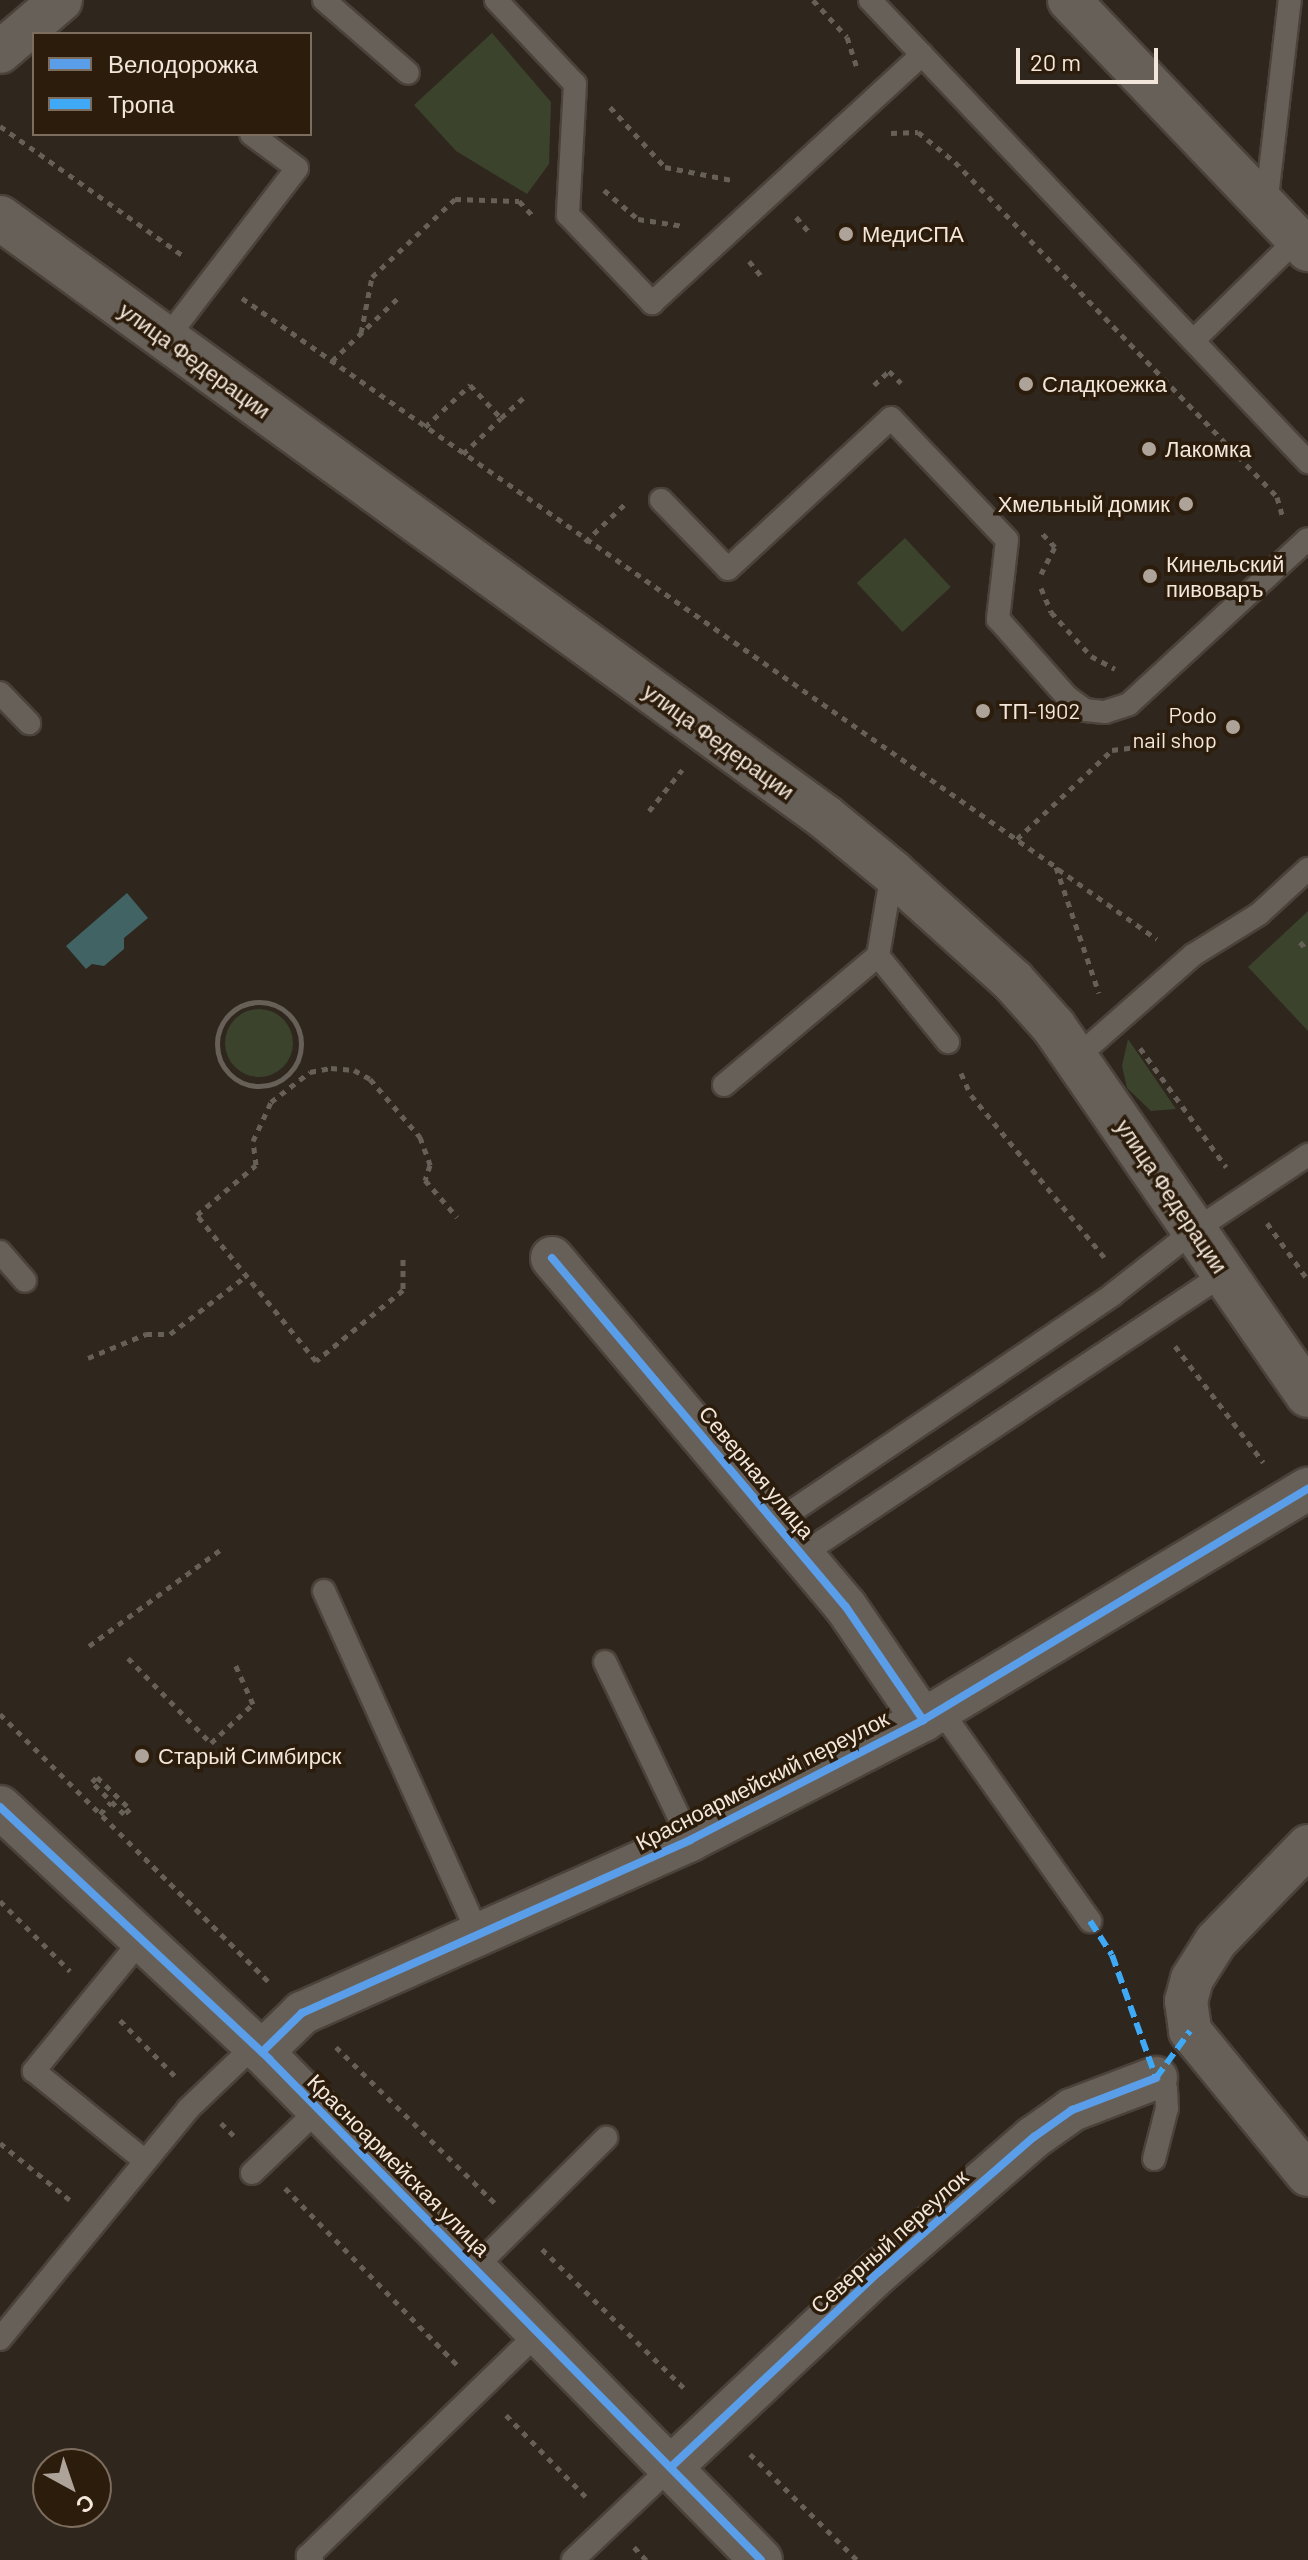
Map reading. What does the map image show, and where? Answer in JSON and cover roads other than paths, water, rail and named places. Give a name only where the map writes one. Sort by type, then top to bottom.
[{"type":"main road","name":"улица Федерации","points":[[0,218],[825,817],[892,872],[1013,981],[1077,1057],[1308,1395]]},
{"type":"street","points":[[0,52],[61,0]]},
{"type":"street","points":[[1069,0],[1303,244]]},
{"type":"street","name":"Северная улица","points":[[552,1258],[803,1554],[931,1715]]},
{"type":"street","name":"Красноармейский переулок","points":[[258,2048],[302,2013],[690,1840],[931,1715],[1300,1494]]},
{"type":"street","name":"Красноармейская улица","points":[[1,1812],[258,2048],[761,2560]]},
{"type":"street","points":[[1308,1846],[1216,1941],[1200,1967],[1186,2001],[1190,2031],[1308,2175]]},
{"type":"street","name":"Северный переулок","points":[[671,2467],[1034,2137],[1072,2110],[1156,2078]]},
{"type":"lane","points":[[324,0],[408,73]]},
{"type":"lane","points":[[496,0],[575,84],[568,215],[652,303],[922,55]]},
{"type":"lane","points":[[870,0],[1308,462]]},
{"type":"lane","points":[[1266,206],[1290,0]]},
{"type":"lane","points":[[166,339],[297,168],[254,136]]},
{"type":"lane","points":[[1194,340],[1303,244]]},
{"type":"lane","points":[[661,500],[728,569],[891,418],[1007,540],[998,619],[1067,697],[1085,710],[1105,712],[1129,704],[1308,539]]},
{"type":"lane","points":[[0,693],[29,723]]},
{"type":"lane","points":[[1077,1057],[1193,955],[1259,914],[1308,869]]},
{"type":"lane","points":[[724,1085],[878,956],[892,872]]},
{"type":"lane","points":[[878,956],[948,1042]]},
{"type":"lane","points":[[776,1522],[1125,1284],[1195,1230],[1308,1155]]},
{"type":"lane","points":[[0,1252],[25,1281]]},
{"type":"lane","points":[[803,1554],[1157,1322],[1225,1273]]},
{"type":"lane","points":[[324,1591],[478,1934]]},
{"type":"lane","points":[[605,1662],[690,1840]]},
{"type":"lane","points":[[931,1715],[1090,1921]]},
{"type":"lane","points":[[142,1939],[34,2071],[145,2161]]},
{"type":"lane","points":[[0,2339],[198,2099],[258,2048]]},
{"type":"lane","points":[[1154,2159],[1167,2108],[1166,2089],[1156,2078]]},
{"type":"lane","points":[[257,2168],[319,2109]]},
{"type":"lane","points":[[475,2268],[606,2138]]},
{"type":"lane","points":[[312,2560],[308,2556],[539,2332]]},
{"type":"lane","points":[[573,2560],[671,2467]]},
{"type":"water","points":[[127,893],[148,918],[124,938],[124,949],[104,966],[92,964],[86,969],[66,946]]},
{"type":"place","name":"МедиСПА","points":[[846,234]]},
{"type":"place","name":"Сладкоежка","points":[[1026,384]]},
{"type":"place","name":"Лакомка","points":[[1149,449]]},
{"type":"place","name":"Хмельный домик","points":[[1186,504]]},
{"type":"place","name":"Кинельский пивоваръ","points":[[1150,576]]},
{"type":"place","name":"ТП-1902","points":[[983,711]]},
{"type":"place","name":"Podo nail shop","points":[[1233,727]]},
{"type":"place","name":"Старый Симбирск","points":[[142,1756]]}]
